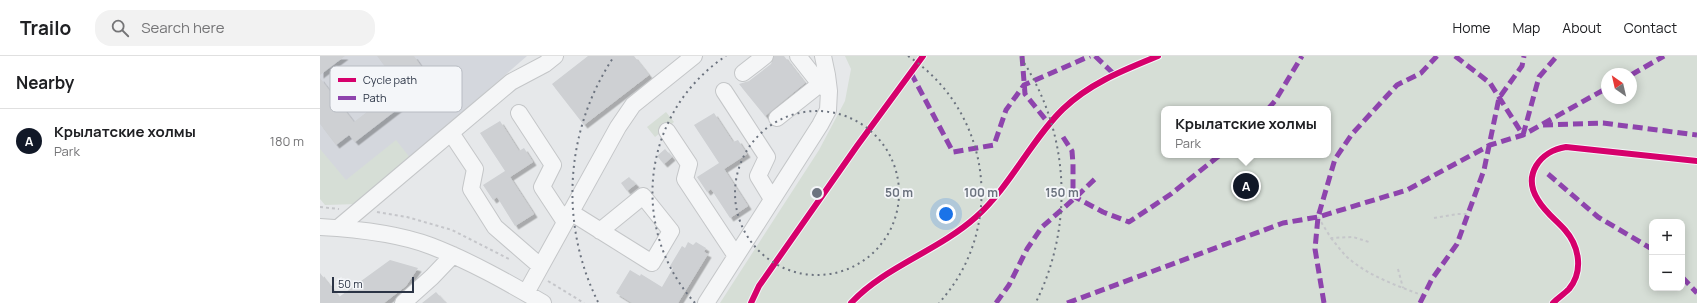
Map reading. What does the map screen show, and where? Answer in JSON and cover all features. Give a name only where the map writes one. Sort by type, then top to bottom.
[{"type":"street","points":[[338,228],[511,82],[545,64],[555,56]]},
{"type":"street","points":[[320,227],[369,232],[412,240],[430,246],[453,255],[535,300],[538,270],[618,127],[633,105],[694,56]]},
{"type":"street","points":[[743,73],[764,56]]},
{"type":"street","points":[[798,56],[824,88]]},
{"type":"street","points":[[706,303],[820,125],[828,110],[824,88],[827,75],[823,56]]},
{"type":"street","points":[[777,118],[824,88]]},
{"type":"street","points":[[724,91],[767,157],[758,176],[772,199]]},
{"type":"street","points":[[519,113],[553,165],[542,187],[567,217],[600,231]]},
{"type":"street","points":[[667,131],[688,164],[685,179],[736,256]]},
{"type":"street","points":[[451,133],[475,170],[471,189],[496,226],[538,270]]},
{"type":"street","points":[[403,303],[432,277],[453,255]]},
{"type":"path","points":[[374,211],[407,217],[452,230],[516,262]]},
{"type":"path","points":[[1434,218],[1457,214],[1468,214]]},
{"type":"path","points":[[1318,217],[1331,238],[1346,256],[1360,267],[1403,288],[1424,296]]},
{"type":"path","points":[[1331,238],[1353,237],[1369,242]]},
{"type":"path","points":[[1398,269],[1403,288]]},
{"type":"path","points":[[538,270],[584,303]]},
{"type":"shaded area","points":[[320,56],[527,56],[366,195],[320,187]]},
{"type":"shaded area","points":[[845,56],[1697,56],[1697,303],[720,303],[819,150],[845,101],[851,69]]},
{"type":"shaded area","points":[[666,112],[674,122],[655,137],[647,127]]},
{"type":"shaded area","points":[[396,140],[411,159],[358,204],[325,205],[320,199],[320,149],[346,180]]},
{"type":"building","points":[[320,56],[345,56],[330,66],[320,75]]},
{"type":"building","points":[[377,56],[414,56],[421,66],[385,66]]},
{"type":"building","points":[[588,56],[634,56],[649,75],[584,125],[552,84]]},
{"type":"building","points":[[774,56],[784,56],[805,83],[765,116],[739,84],[749,81],[771,64]]},
{"type":"building","points":[[320,78],[330,91],[330,112],[346,112],[354,122],[367,112],[394,112],[355,142],[349,135],[336,145],[320,124]]},
{"type":"building","points":[[714,113],[733,142],[738,140],[747,154],[724,169],[748,206],[730,218],[711,189],[707,192],[697,177],[719,163],[694,125]]},
{"type":"building","points":[[500,121],[519,151],[524,148],[533,162],[510,177],[534,214],[515,226],[497,197],[493,200],[483,185],[505,171],[480,133]]},
{"type":"building","points":[[665,149],[672,157],[664,164],[657,156]]},
{"type":"building","points":[[629,177],[636,184],[627,191],[621,183]]},
{"type":"building","points":[[688,242],[693,245],[696,242],[706,248],[704,252],[708,254],[678,303],[632,303],[616,293],[630,270],[640,276],[641,274],[662,287],[673,268],[670,266],[682,246],[685,248]]},
{"type":"building","points":[[390,260],[418,268],[406,286],[384,303],[320,303],[320,273],[339,297]]},
{"type":"building","points":[[436,292],[446,303],[422,303]]},
{"type":"marked path","points":[[1022,56],[1025,94],[1050,125]]},
{"type":"marked path","points":[[911,73],[953,152],[994,145],[1006,110],[1024,85],[1090,56]]},
{"type":"marked path","points":[[1095,56],[1114,74]]},
{"type":"marked path","points":[[1271,106],[1302,56]]},
{"type":"marked path","points":[[1324,303],[1315,249],[1318,217],[1335,159],[1352,134],[1397,85],[1421,73],[1437,56]]},
{"type":"marked path","points":[[1455,56],[1490,83],[1523,135]]},
{"type":"marked path","points":[[1420,303],[1432,279],[1457,244],[1484,170],[1499,98],[1522,66],[1524,56]]},
{"type":"marked path","points":[[1523,135],[1539,77],[1557,56]]},
{"type":"marked path","points":[[1637,72],[1664,56]]},
{"type":"marked path","points":[[1067,303],[1283,223],[1318,217],[1407,190],[1490,145],[1523,135],[1601,91]]},
{"type":"marked path","points":[[1543,125],[1603,123],[1697,135]]},
{"type":"marked path","points":[[1063,137],[1072,151],[1073,196],[1103,212],[1129,222],[1171,194],[1216,158]]},
{"type":"marked path","points":[[1548,174],[1598,217],[1649,247]]},
{"type":"marked path","points":[[996,303],[1009,285],[1027,249],[1042,227],[1098,176]]},
{"type":"marked path","points":[[1685,280],[1697,293]]},
{"type":"cycle path","points":[[751,303],[759,286],[857,146],[923,56]]},
{"type":"cycle path","points":[[851,303],[864,290],[879,279],[945,240],[976,217],[1010,178],[1051,121],[1073,100],[1096,84],[1158,56]]},
{"type":"cycle path","points":[[1553,303],[1569,289],[1574,282],[1577,274],[1578,259],[1574,243],[1570,236],[1544,208],[1534,191],[1532,182],[1533,173],[1541,159],[1548,153],[1566,147],[1697,161]]},
{"type":"place","name":"Крылатские холмы","points":[[1246,186]]}]
